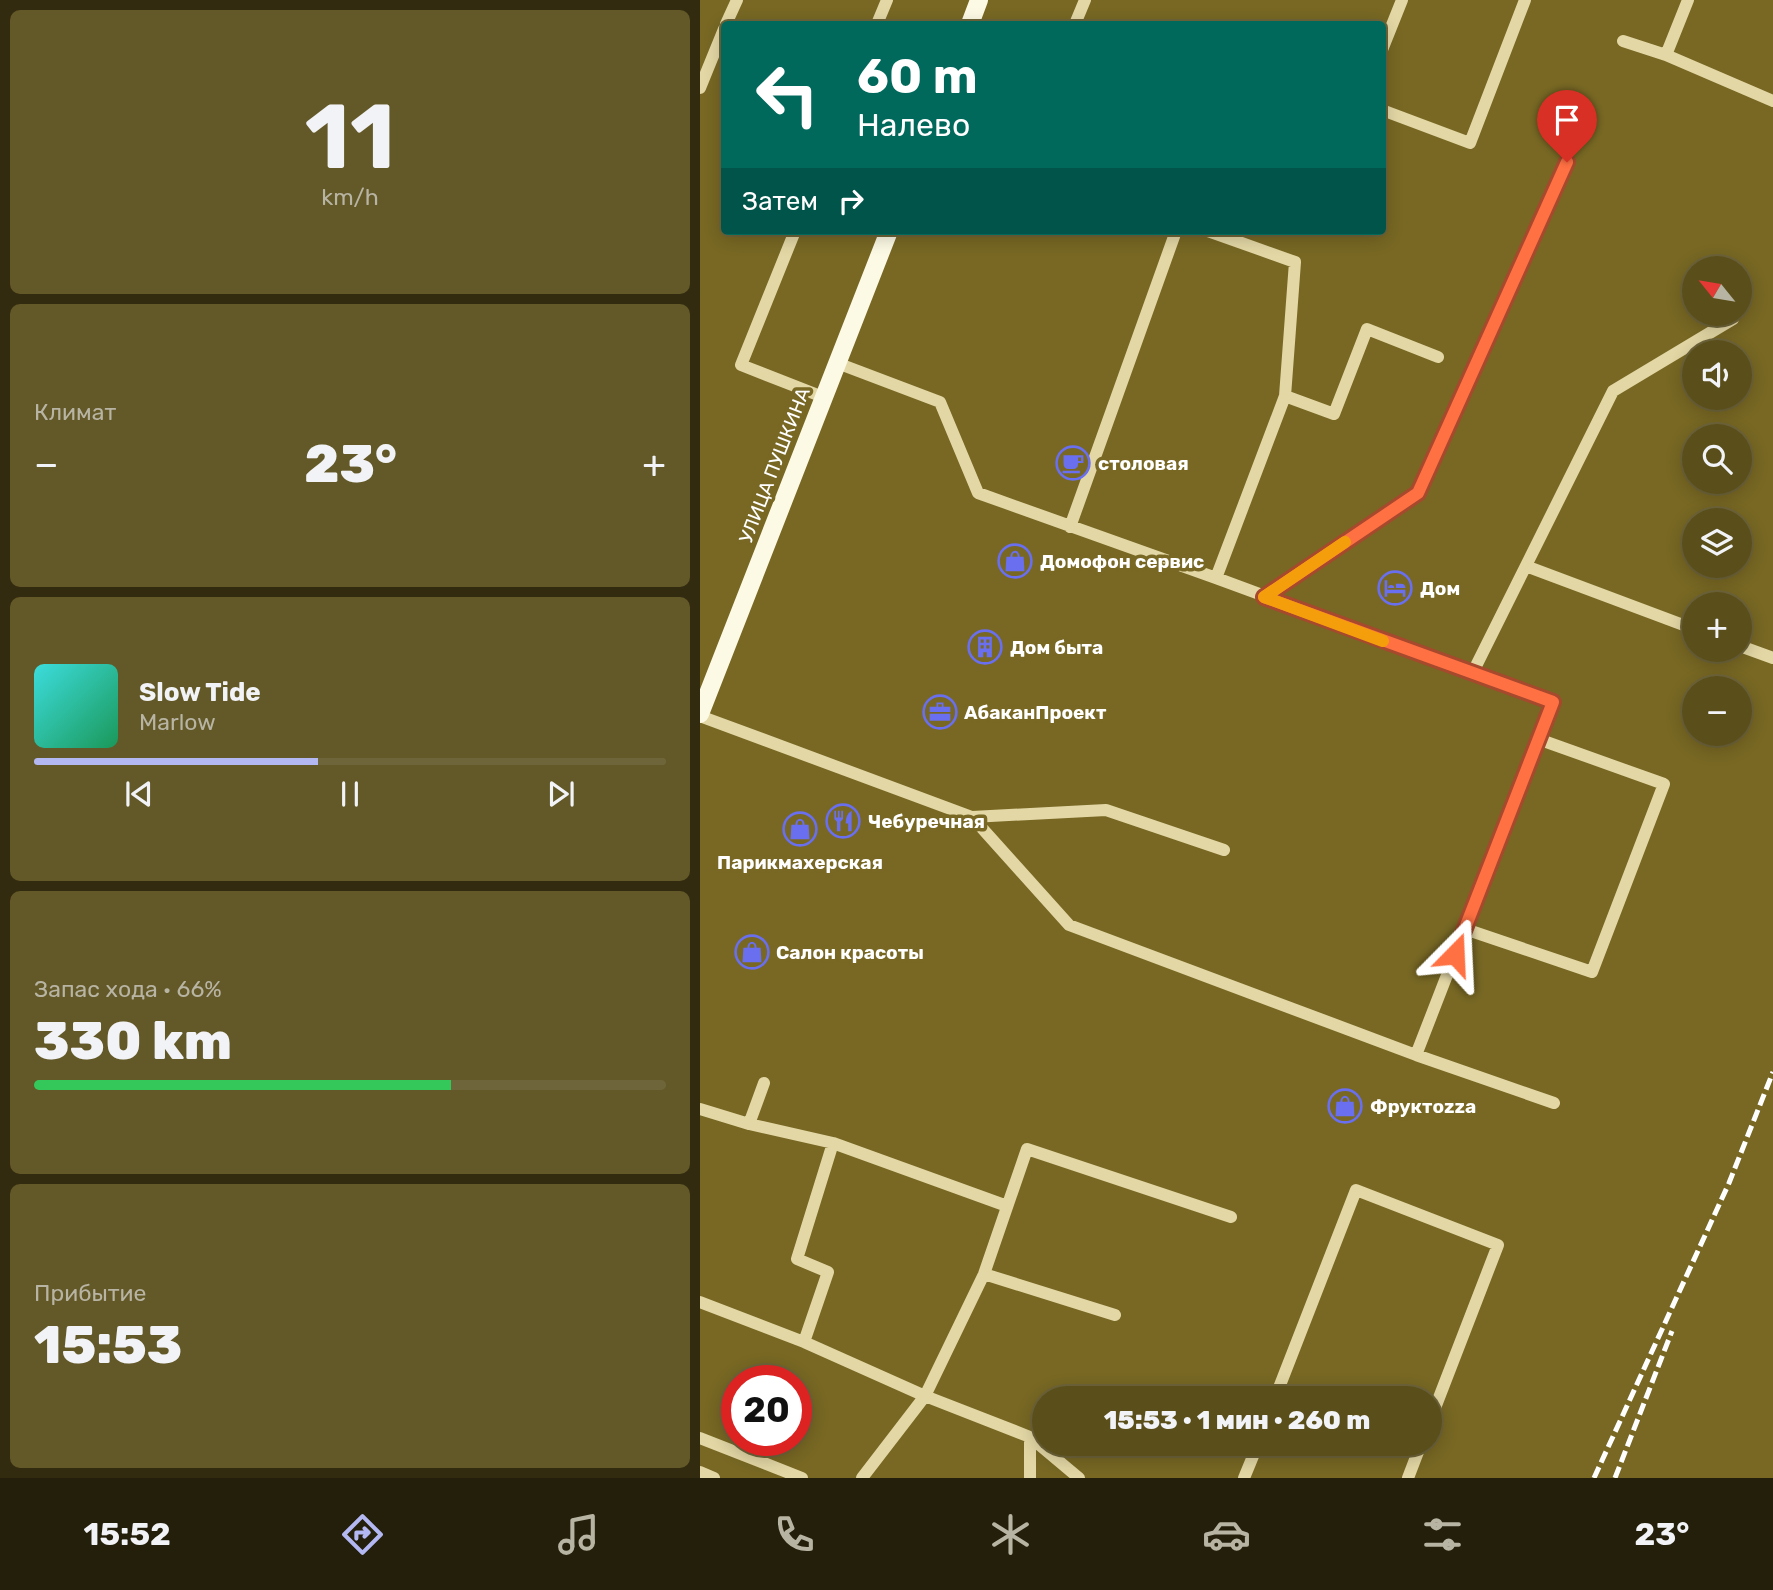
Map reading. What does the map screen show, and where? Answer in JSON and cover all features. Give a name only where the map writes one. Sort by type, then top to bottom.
[{"type":"main road","points":[[971,21],[979,0]]},
{"type":"main road","name":"УЛИЦА ПУШКИНА","points":[[700,715],[887,235]]},
{"type":"street","points":[[728,21],[737,0]]},
{"type":"street","points":[[878,21],[887,0]]},
{"type":"street","points":[[1076,21],[1085,0]]},
{"type":"street","points":[[1386,40],[1402,0]]},
{"type":"street","points":[[1386,112],[1470,143],[1525,0]]},
{"type":"street","points":[[1666,55],[1688,0]]},
{"type":"street","points":[[700,88],[721,37]]},
{"type":"street","points":[[1623,41],[1666,55],[1773,101]]},
{"type":"street","points":[[1264,597],[1418,493],[1567,162]]},
{"type":"street","points":[[793,235],[741,365],[823,397]]},
{"type":"street","points":[[1070,527],[1175,235]]},
{"type":"street","points":[[1216,579],[1285,396],[1296,262],[1219,235]]},
{"type":"street","points":[[1472,674],[1614,391],[1721,326]]},
{"type":"street","points":[[1285,396],[1334,414],[1367,329],[1438,356]]},
{"type":"street","points":[[837,363],[940,402],[978,493],[1553,702],[1416,1055]]},
{"type":"street","points":[[1526,566],[1682,624]]},
{"type":"street","points":[[1752,650],[1773,658]]},
{"type":"street","points":[[700,715],[972,817],[1106,810],[1224,850]]},
{"type":"street","points":[[1465,929],[1592,972],[1664,785],[1538,739]]},
{"type":"street","points":[[972,817],[1069,925],[1416,1055],[1554,1103]]},
{"type":"street","points":[[749,1124],[764,1083]]},
{"type":"street","points":[[700,1109],[749,1124],[833,1143],[1007,1206]]},
{"type":"street","points":[[804,1342],[828,1272],[797,1259],[833,1143]]},
{"type":"street","points":[[862,1478],[925,1396],[984,1274],[1027,1149],[1231,1217]]},
{"type":"street","points":[[1280,1386],[1356,1190],[1498,1245],[1442,1390]]},
{"type":"street","points":[[984,1274],[1115,1315]]},
{"type":"street","points":[[700,1302],[804,1342],[925,1396],[1030,1437],[1079,1478]]},
{"type":"street","points":[[1030,1437],[1030,1478]]},
{"type":"street","points":[[700,1438],[802,1478]]},
{"type":"street","points":[[1244,1478],[1253,1456]]},
{"type":"street","points":[[1408,1478],[1416,1456]]},
{"type":"street","points":[[700,1472],[714,1478]]},
{"type":"railway","points":[[1594,1478],[1729,1183],[1773,1072]]},
{"type":"railway","points":[[1615,1478],[1672,1331]]},
{"type":"slow traffic","points":[[1345,542],[1264,597],[1383,641]]},
{"type":"place","name":"столовая","points":[[1073,463]]},
{"type":"place","name":"Домофон сервис","points":[[1015,561]]},
{"type":"place","name":"Дом","points":[[1395,588]]},
{"type":"place","name":"Дом быта","points":[[985,647]]},
{"type":"place","name":"АбаканПроект","points":[[940,712]]},
{"type":"place","name":"Чебуречная","points":[[843,821]]},
{"type":"place","name":"Парикмахерская","points":[[800,829]]},
{"type":"place","name":"Салон красоты","points":[[752,952]]},
{"type":"place","name":"Фруктоzzа","points":[[1345,1106]]},
{"type":"route","points":[[1455,954],[1553,702],[1264,597],[1418,493],[1567,162]]}]
